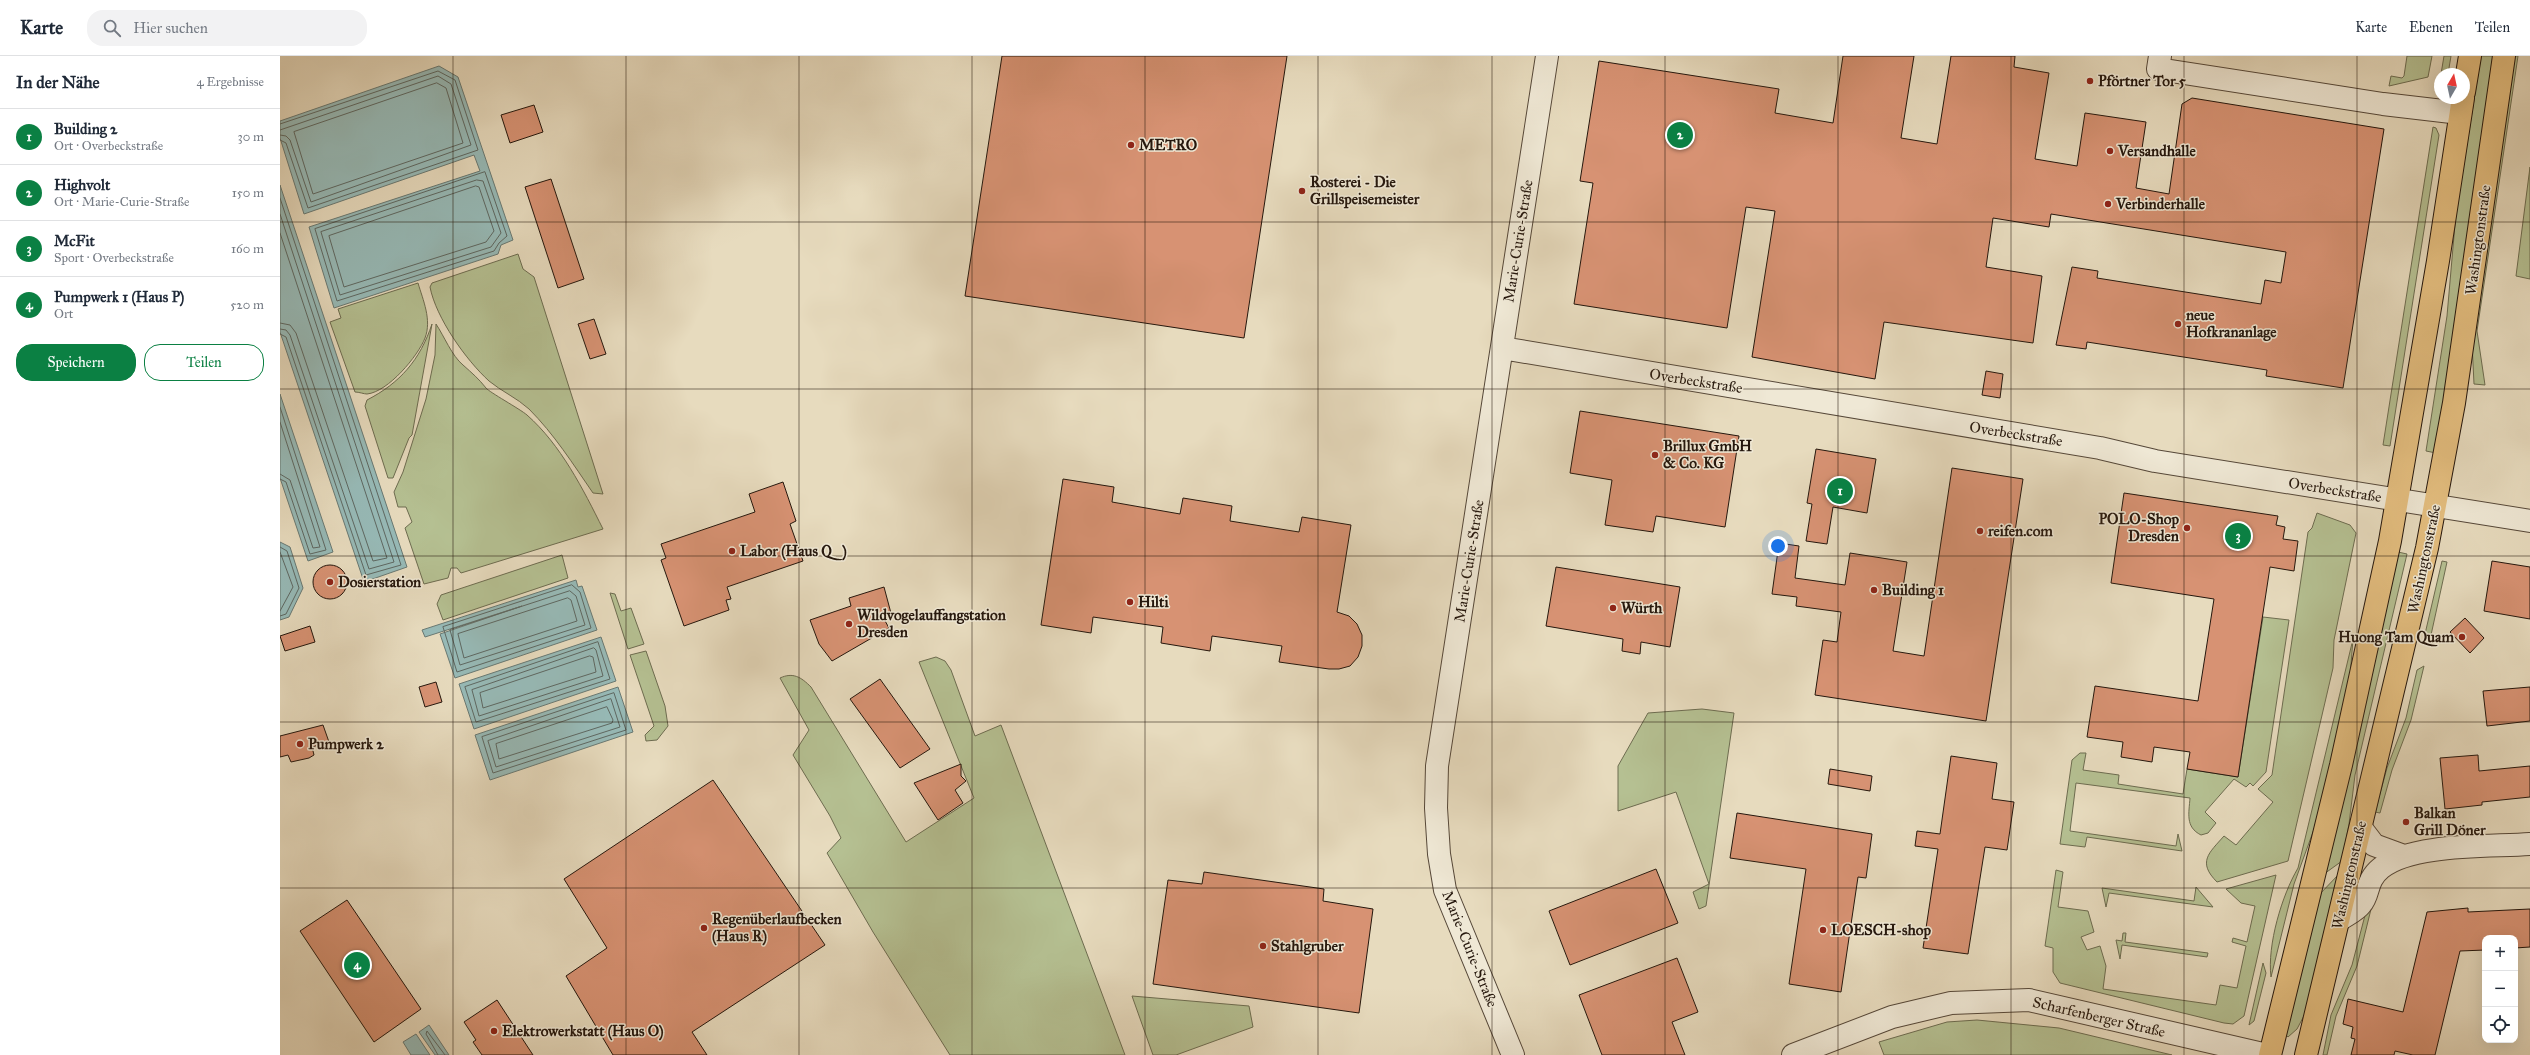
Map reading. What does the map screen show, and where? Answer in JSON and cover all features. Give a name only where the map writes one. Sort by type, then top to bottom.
[{"type":"main road","points":[[2468,68],[2470,56]]},
{"type":"main road","name":"Washingtonstraße","points":[[2306,1055],[2406,641],[2435,507],[2468,309],[2504,56]]},
{"type":"main road","points":[[2270,1055],[2345,750],[2372,633],[2398,501],[2462,106]]},
{"type":"street","name":"Marie-Curie-Straße","points":[[1513,1055],[1445,890],[1439,854],[1436,808],[1437,766],[1547,56]]},
{"type":"street","points":[[2159,62],[2383,104],[2462,106]]},
{"type":"street","name":"Overbeckstraße","points":[[1502,348],[2398,501],[2530,521]]},
{"type":"street","points":[[2360,828],[2374,845],[2404,856]]},
{"type":"street","points":[[2339,920],[2362,904],[2370,879],[2382,867],[2404,856],[2437,850],[2530,844]]},
{"type":"street","name":"Scharfenberger Straße","points":[[1793,1055],[1892,1017],[1951,1003],[2029,1000],[2267,1055]]},
{"type":"green space","points":[[2407,56],[2432,56],[2428,77],[2389,86],[2391,76],[2402,78],[2404,76]]},
{"type":"green space","points":[[2444,56],[2451,56],[2449,68],[2442,68]]},
{"type":"green space","points":[[2481,56],[2494,56],[2436,453],[2426,451],[2447,316],[2456,213]]},
{"type":"green space","points":[[2512,56],[2518,56],[2477,331],[2485,385],[2474,384],[2472,343]]},
{"type":"green space","points":[[2433,127],[2436,128],[2439,135],[2390,446],[2383,445]]},
{"type":"green space","points":[[2530,167],[2530,279],[2516,276]]},
{"type":"green space","points":[[518,254],[523,269],[534,277],[603,494],[593,493],[555,439],[529,409],[489,381],[471,362],[445,325],[433,299],[430,287],[432,283]]},
{"type":"green space","points":[[418,283],[426,310],[428,324],[425,338],[416,354],[401,372],[384,387],[367,394],[355,392],[330,322],[341,318],[338,309]]},
{"type":"green space","points":[[432,324],[412,435],[409,438],[393,478],[388,478],[365,406],[367,400],[389,386],[407,369],[421,349]]},
{"type":"green space","points":[[436,324],[459,361],[488,390],[527,415],[550,440],[561,454],[579,483],[603,529],[461,573],[457,568],[451,568],[448,578],[424,584],[405,528],[412,522],[406,507],[398,507],[394,492],[403,472],[426,399],[435,355]]},
{"type":"green space","points":[[2317,513],[2350,525],[2356,533],[2334,640],[2333,668],[2288,861],[2217,882],[2211,875],[2206,863],[2210,853],[2224,836],[2236,845],[2273,802],[2258,789],[2272,775],[2308,532],[2312,528]]},
{"type":"green space","points":[[2398,552],[2407,554],[2355,775],[2349,824],[2342,861],[2324,874]]},
{"type":"green space","points":[[562,555],[568,578],[443,620],[437,604],[441,595]]},
{"type":"green space","points":[[2442,561],[2447,562],[2431,635],[2425,634]]},
{"type":"green space","points":[[610,593],[615,594],[621,611],[631,608],[644,644],[628,649]]},
{"type":"green space","points":[[2263,617],[2289,620],[2266,772],[2253,786],[2250,783],[2246,787],[2234,779],[2205,812],[2216,823],[2208,833],[2201,835],[2192,828],[2190,824],[2190,798],[2076,783],[2070,831],[2176,846],[2178,834],[2182,851],[2087,837],[2085,847],[2060,844],[2072,760],[2080,753],[2086,753],[2083,770],[2119,775],[2118,784],[2183,794],[2187,769],[2238,777]]},
{"type":"green space","points":[[2353,639],[2350,677],[2317,821],[2294,884],[2271,977],[2271,950],[2277,921],[2286,892],[2298,868]]},
{"type":"green space","points":[[646,651],[665,706],[668,726],[657,740],[646,741],[645,735],[654,726],[630,655]]},
{"type":"green space","points":[[936,657],[945,661],[951,670],[975,736],[1001,725],[1125,1055],[950,1055],[873,932],[827,853],[841,838],[830,816],[793,755],[809,730],[780,678],[789,675],[797,676],[811,687],[906,842],[974,798],[919,662]]},
{"type":"green space","points":[[2424,666],[2411,720],[2392,770],[2380,813],[2375,812],[2387,768],[2406,718],[2417,670]]},
{"type":"green space","points":[[1702,709],[1734,713],[1706,906],[1699,909],[1693,892],[1709,884],[1676,792],[1618,811],[1618,766],[1648,713]]},
{"type":"green space","points":[[2056,870],[2063,872],[2058,907],[2088,911],[2094,932],[2081,937],[2087,950],[2100,946],[2106,966],[2103,989],[2216,1005],[2220,985],[2237,988],[2246,946],[2232,942],[2233,938],[2247,942],[2255,906],[2241,903],[2226,889],[2276,875],[2244,1016],[2233,1024],[2224,1023],[2060,983],[2053,972],[2053,948],[2045,946]]},
{"type":"green space","points":[[2339,874],[2307,1010],[2297,1029],[2288,1037],[2286,1035],[2318,896]]},
{"type":"green space","points":[[2196,887],[2213,907],[2109,893],[2106,907],[2102,888],[2194,901]]},
{"type":"green space","points":[[2369,900],[2373,901],[2357,966],[2336,1016],[2327,1055],[2323,1055],[2331,1015],[2352,965]]},
{"type":"green space","points":[[2123,933],[2126,933],[2125,942],[2208,953],[2207,957],[2122,945],[2120,959],[2116,940],[2122,941]]},
{"type":"green space","points":[[2263,963],[2266,973],[2254,1021],[2249,1025]]},
{"type":"green space","points":[[1132,996],[1249,1006],[1253,1027],[1176,1055],[1153,1055]]},
{"type":"green space","points":[[1977,1020],[2059,1028],[2172,1055],[1884,1055],[1879,1042],[1947,1022]]},
{"type":"water","points":[[439,66],[458,77],[513,240],[501,245],[498,254],[334,308],[309,227],[480,171],[474,155],[304,214],[280,138],[280,121]]},
{"type":"water","points":[[280,185],[407,567],[364,582],[280,332]]},
{"type":"water","points":[[280,394],[333,552],[308,561],[280,478]]},
{"type":"water","points":[[280,542],[290,547],[303,588],[289,617],[280,620]]},
{"type":"water","points":[[576,580],[578,587],[582,586],[597,630],[455,678],[440,634],[522,606],[425,637],[422,630]]},
{"type":"water","points":[[601,637],[616,681],[474,729],[459,684]]},
{"type":"water","points":[[618,687],[633,732],[490,780],[475,735]]},
{"type":"water","points":[[429,1025],[449,1055],[435,1055],[419,1032]]},
{"type":"water","points":[[416,1034],[430,1055],[411,1055],[403,1042]]},
{"type":"building","name":"METRO","points":[[1002,56],[1287,56],[1244,338],[965,296]]},
{"type":"building","points":[[1843,56],[1914,56],[1901,138],[1937,144],[1951,56],[2015,56],[2014,67],[2049,73],[2035,159],[2077,166],[2085,113],[2146,122],[2136,188],[2169,194],[2182,104],[2192,98],[2384,129],[2343,388],[2266,376],[2267,370],[2087,342],[2086,349],[2056,345],[2072,267],[2098,271],[2097,278],[2261,304],[2265,280],[2281,283],[2286,252],[2051,214],[2049,227],[1993,218],[1986,267],[2042,276],[2033,343],[1884,322],[1875,379],[1752,357],[1775,211],[1746,207],[1727,328],[1574,304],[1593,183],[1580,181],[1599,61],[1779,89],[1775,113],[1833,123]]},
{"type":"building","points":[[534,105],[543,132],[510,143],[501,115]]},
{"type":"building","points":[[551,179],[584,279],[558,288],[525,187]]},
{"type":"building","points":[[594,319],[606,354],[590,359],[578,324]]},
{"type":"building","points":[[1986,371],[2003,374],[2000,398],[1982,395]]},
{"type":"building","name":"Brillux GmbH & Co. KG","points":[[1580,411],[1739,436],[1725,527],[1656,516],[1653,532],[1605,525],[1612,480],[1570,473]]},
{"type":"building","points":[[1816,449],[1876,459],[1867,513],[1833,507],[1827,544],[1806,541],[1812,504],[1807,503]]},
{"type":"building","points":[[1952,468],[2023,479],[1986,721],[1815,695],[1823,640],[1837,642],[1841,612],[1796,606],[1797,597],[1772,594],[1779,543],[1799,546],[1795,578],[1845,585],[1850,553],[1907,562],[1893,651],[1924,656]]},
{"type":"building","points":[[1063,479],[1114,487],[1112,502],[1180,514],[1183,498],[1232,506],[1230,521],[1299,532],[1302,517],[1351,525],[1337,612],[1349,616],[1357,624],[1362,635],[1362,646],[1358,657],[1350,666],[1339,669],[1329,669],[1279,662],[1282,646],[1212,636],[1210,651],[1161,643],[1163,627],[1093,617],[1091,633],[1041,625]]},
{"type":"building","name":"Labor (Haus Q)","points":[[783,482],[796,521],[790,524],[803,561],[727,587],[731,599],[726,600],[729,610],[684,626],[661,560],[666,558],[661,544],[755,512],[749,494]]},
{"type":"building","points":[[2124,493],[2278,516],[2276,525],[2285,527],[2283,539],[2298,541],[2294,571],[2270,567],[2238,777],[2187,769],[2190,752],[2154,747],[2152,762],[2121,757],[2123,742],[2087,737],[2095,686],[2198,701],[2214,599],[2111,583]]},
{"type":"building","points":[[2492,561],[2530,567],[2530,619],[2484,611]]},
{"type":"building","name":"Dosierstation","points":[[330,565],[342,570],[347,582],[342,594],[330,599],[318,594],[313,582],[318,570]]},
{"type":"building","points":[[1556,567],[1680,587],[1670,647],[1641,642],[1640,654],[1622,651],[1623,639],[1546,626]]},
{"type":"building","name":"Wildvogelauffangstation Dresden","points":[[884,587],[892,617],[884,619],[889,628],[832,661],[819,644],[810,620],[851,606],[849,598]]},
{"type":"building","points":[[2465,618],[2484,638],[2470,653],[2450,632]]},
{"type":"building","points":[[310,626],[315,642],[285,651],[280,636]]},
{"type":"building","points":[[880,679],[930,749],[900,768],[850,699]]},
{"type":"building","points":[[436,682],[442,702],[425,707],[419,687]]},
{"type":"building","points":[[2530,687],[2530,721],[2487,726],[2483,691]]},
{"type":"building","name":"Pumpwerk 2","points":[[323,725],[329,742],[312,747],[314,755],[309,758],[291,762],[288,755],[280,757],[280,736]]},
{"type":"building","points":[[2478,755],[2479,771],[2530,766],[2530,797],[2482,802],[2482,805],[2445,809],[2440,758]]},
{"type":"building","points":[[1951,756],[1997,763],[1992,799],[2014,802],[2007,850],[1985,847],[1968,954],[1923,948],[1938,849],[1915,846],[1917,831],[1940,834]]},
{"type":"building","points":[[961,764],[961,776],[966,781],[955,790],[963,803],[938,820],[914,783]]},
{"type":"building","points":[[1830,769],[1872,776],[1870,791],[1828,784]]},
{"type":"building","name":"Regenüberlaufbecken (Haus R)","points":[[713,780],[825,945],[692,1032],[707,1055],[613,1055],[566,976],[607,948],[564,879]]},
{"type":"building","points":[[1737,813],[1872,834],[1866,878],[1858,877],[1841,992],[1789,984],[1806,869],[1730,858]]},
{"type":"building","points":[[1656,869],[1678,923],[1570,965],[1549,911]]},
{"type":"building","name":"Stahlgruber","points":[[1204,872],[1324,889],[1323,901],[1373,909],[1359,1013],[1153,984],[1168,880],[1202,884]]},
{"type":"building","points":[[347,900],[421,1009],[374,1042],[300,931]]},
{"type":"building","points":[[2468,908],[2468,912],[2530,909],[2530,947],[2518,948],[2518,935],[2482,935],[2482,950],[2460,951],[2435,1055],[2413,1055],[2395,1051],[2394,1055],[2351,1055],[2355,1039],[2351,1038],[2353,1027],[2343,1024],[2348,999],[2403,1012],[2427,912]]},
{"type":"building","points":[[1677,958],[1698,1012],[1672,1022],[1685,1055],[1602,1055],[1579,995]]},
{"type":"building","name":"Elektrowerkstatt (Haus O)","points":[[497,1000],[533,1055],[482,1055],[473,1042],[476,1040],[464,1022]]},
{"type":"place","name":"Pförtner Tor 5","points":[[2090,81]]},
{"type":"place","name":"Highvolt","points":[[1680,135]]},
{"type":"place","name":"METRO","points":[[1131,145]]},
{"type":"place","name":"Versandhalle","points":[[2110,151]]},
{"type":"place","name":"Rosterei - Die Grillspeisemeister","points":[[1302,191]]},
{"type":"place","name":"Verbinderhalle","points":[[2108,204]]},
{"type":"place","name":"neue Hofkrananlage","points":[[2178,324]]},
{"type":"place","name":"Brillux GmbH & Co. KG","points":[[1655,455]]},
{"type":"place","name":"Building 2","points":[[1840,491]]},
{"type":"place","name":"POLO-Shop Dresden","points":[[2187,528]]},
{"type":"place","name":"reifen.com","points":[[1980,531]]},
{"type":"place","name":"McFit","points":[[2238,536]]},
{"type":"place","name":"Labor (Haus Q)","points":[[732,551]]},
{"type":"place","name":"Dosierstation","points":[[330,582]]},
{"type":"place","name":"Building 1","points":[[1874,590]]},
{"type":"place","name":"Hilti","points":[[1130,602]]},
{"type":"place","name":"Würth","points":[[1613,608]]},
{"type":"place","name":"Wildvogelauffangstation Dresden","points":[[849,624]]},
{"type":"place","name":"Huong Tam Quam","points":[[2462,637]]},
{"type":"place","name":"Pumpwerk 2","points":[[300,744]]},
{"type":"place","name":"Balkan Grill Döner","points":[[2406,822]]},
{"type":"place","name":"Regenüberlaufbecken (Haus R)","points":[[704,928]]},
{"type":"place","name":"LOESCH-shop","points":[[1823,930]]},
{"type":"place","name":"Stahlgruber","points":[[1263,946]]},
{"type":"place","name":"Pumpwerk 1 (Haus P)","points":[[357,965]]},
{"type":"place","name":"Elektrowerkstatt (Haus O)","points":[[494,1031]]}]
